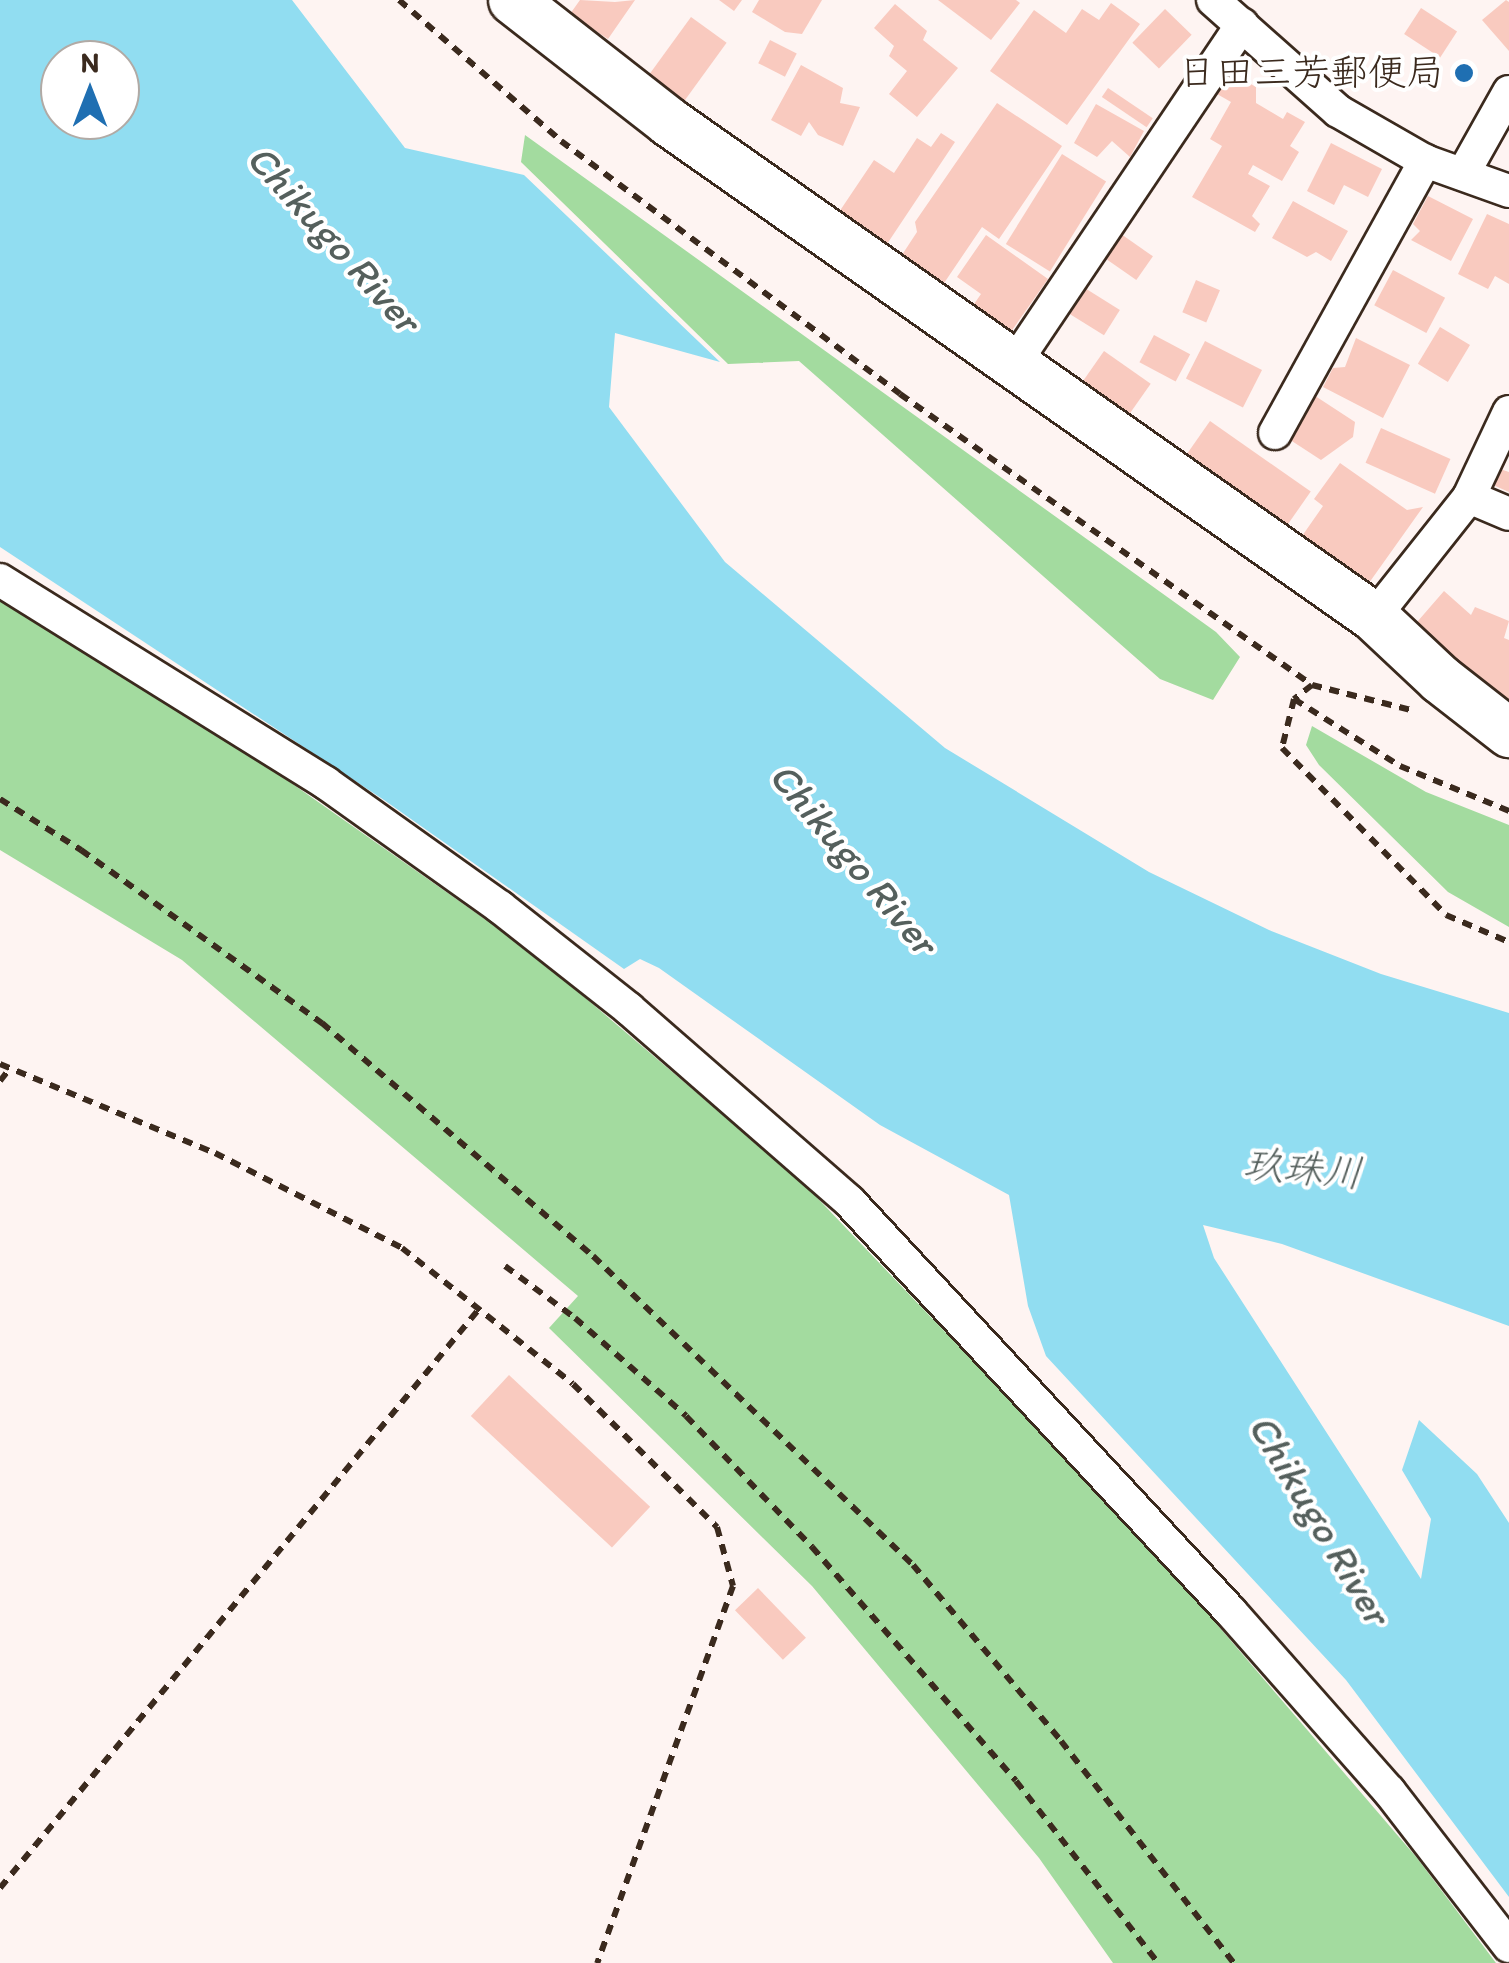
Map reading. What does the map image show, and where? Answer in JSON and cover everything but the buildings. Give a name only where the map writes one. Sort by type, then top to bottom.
[{"type":"street","points":[[513,0],[669,122],[1374,617],[1440,679],[1509,733]]},
{"type":"street","points":[[1213,0],[1338,112],[1425,161],[1509,191]]},
{"type":"street","points":[[1014,364],[1242,26]]},
{"type":"street","points":[[1464,174],[1509,92]]},
{"type":"street","points":[[1275,433],[1425,161]]},
{"type":"street","points":[[1374,617],[1470,497],[1509,412]]},
{"type":"street","points":[[1470,497],[1509,514]]},
{"type":"street","points":[[0,580],[326,783],[500,907],[630,1009],[849,1201],[1231,1612],[1389,1790],[1509,1946]]},
{"type":"path","points":[[399,0],[608,175],[900,394],[1312,684],[1420,712]]},
{"type":"path","points":[[1312,684],[1294,700],[1282,748],[1446,916],[1509,942]]},
{"type":"path","points":[[1294,700],[1400,766],[1509,811]]},
{"type":"path","points":[[0,799],[81,850],[322,1023],[592,1256],[913,1565],[1061,1741],[1234,1963]]},
{"type":"path","points":[[0,1064],[216,1153],[402,1248],[573,1384],[717,1527],[732,1586],[597,1963]]},
{"type":"path","points":[[0,1081],[10,1068]]},
{"type":"path","points":[[506,1266],[575,1318],[686,1416],[857,1595],[1016,1781],[1158,1963]]},
{"type":"path","points":[[0,1888],[478,1309]]},
{"type":"green space","points":[[525,135],[1216,632],[1240,657],[1213,700],[1160,679],[799,361],[728,364],[521,162]]},
{"type":"green space","points":[[0,595],[230,740],[529,950],[804,1184],[1154,1551],[1417,1858],[1496,1963],[1113,1963],[1039,1858],[812,1586],[549,1328],[578,1296],[182,960],[0,850]]},
{"type":"green space","points":[[1312,726],[1426,792],[1509,825],[1509,927],[1448,892],[1319,765],[1306,745]]},
{"type":"water","points":[[0,0],[292,0],[405,148],[524,175],[720,362],[615,333],[609,407],[725,562],[945,748],[1149,872],[1269,930],[1381,974],[1509,1013],[1509,1326],[1282,1244],[1203,1225],[1214,1258],[1421,1579],[1431,1519],[1402,1470],[1419,1420],[1477,1474],[1509,1523],[1509,1897],[1346,1680],[1046,1356],[1028,1306],[1009,1195],[880,1125],[659,968],[640,959],[624,969],[384,800],[0,547]]},
{"type":"place","name":"日田三芳郵便局","points":[[1464,73]]},
{"type":"water label","name":"Chikugo River","points":[[334,238]]},
{"type":"water label","name":"Chikugo River","points":[[854,858]]},
{"type":"water label","name":"玖珠川","points":[[1303,1168]]},
{"type":"water label","name":"Chikugo River","points":[[1320,1519]]}]
